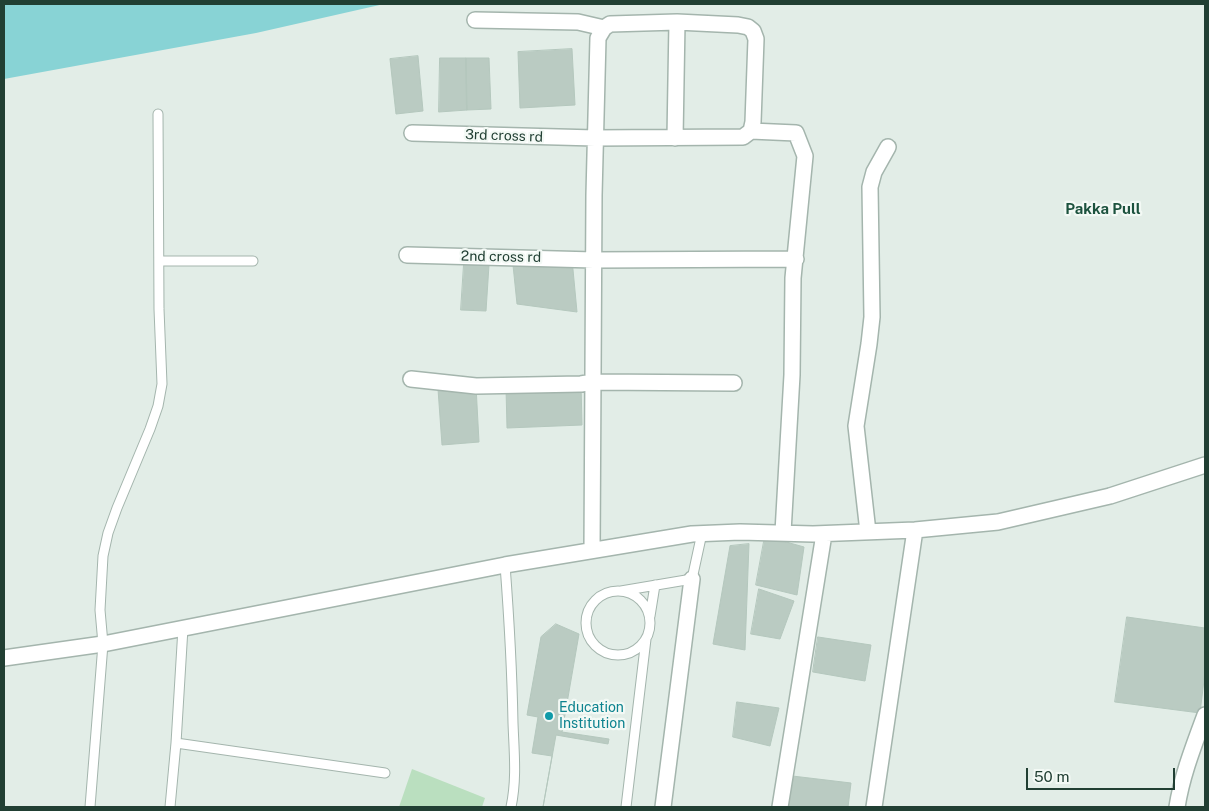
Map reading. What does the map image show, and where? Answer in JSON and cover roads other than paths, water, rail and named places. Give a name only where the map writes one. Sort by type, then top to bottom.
[{"type":"street","points":[[475,20],[578,22],[604,28]]},
{"type":"street","points":[[675,138],[677,22]]},
{"type":"street","points":[[592,550],[595,138],[598,38],[604,28],[610,24],[617,23],[677,22],[748,27],[753,31],[757,48],[751,131]]},
{"type":"street","name":"3rd cross rd","points":[[412,133],[595,138],[675,138],[743,137],[751,131],[796,133],[805,156],[796,259]]},
{"type":"street","points":[[868,532],[856,426],[872,317],[870,187],[874,172],[888,147]]},
{"type":"street","name":"2nd cross rd","points":[[408,255],[594,260],[796,259]]},
{"type":"street","points":[[783,532],[792,375],[793,278],[796,259]]},
{"type":"street","points":[[411,379],[476,386],[581,384],[593,382],[734,383]]},
{"type":"street","points":[[4,658],[103,644],[505,565],[642,541],[702,533],[783,532],[824,534],[915,530],[998,522],[1110,496],[1205,465]]},
{"type":"street","points":[[874,807],[915,530]]},
{"type":"street","points":[[780,807],[824,534]]},
{"type":"street","points":[[663,807],[692,579]]},
{"type":"street","points":[[1177,807],[1180,790],[1205,715]]},
{"type":"lane","points":[[90,807],[103,644],[100,610],[103,556],[117,508],[158,406],[162,384],[159,309],[158,114]]},
{"type":"lane","points":[[159,261],[253,261]]},
{"type":"lane","points":[[646,639],[630,653],[619,656],[608,654],[591,641],[586,620],[589,609],[604,595],[613,592],[692,579],[702,533]]},
{"type":"lane","points":[[505,565],[512,659],[515,775],[511,807]]},
{"type":"lane","points":[[626,807],[646,639],[650,629],[655,585]]},
{"type":"lane","points":[[613,592],[628,594],[641,601],[650,619]]},
{"type":"lane","points":[[170,807],[183,628]]},
{"type":"lane","points":[[176,743],[386,773]]},
{"type":"water","points":[[4,4],[384,4],[256,33],[4,79]]},
{"type":"place","name":"Education Institution","points":[[549,716]]},
{"type":"district","name":"Pakka Pull","points":[[1103,209]]}]
